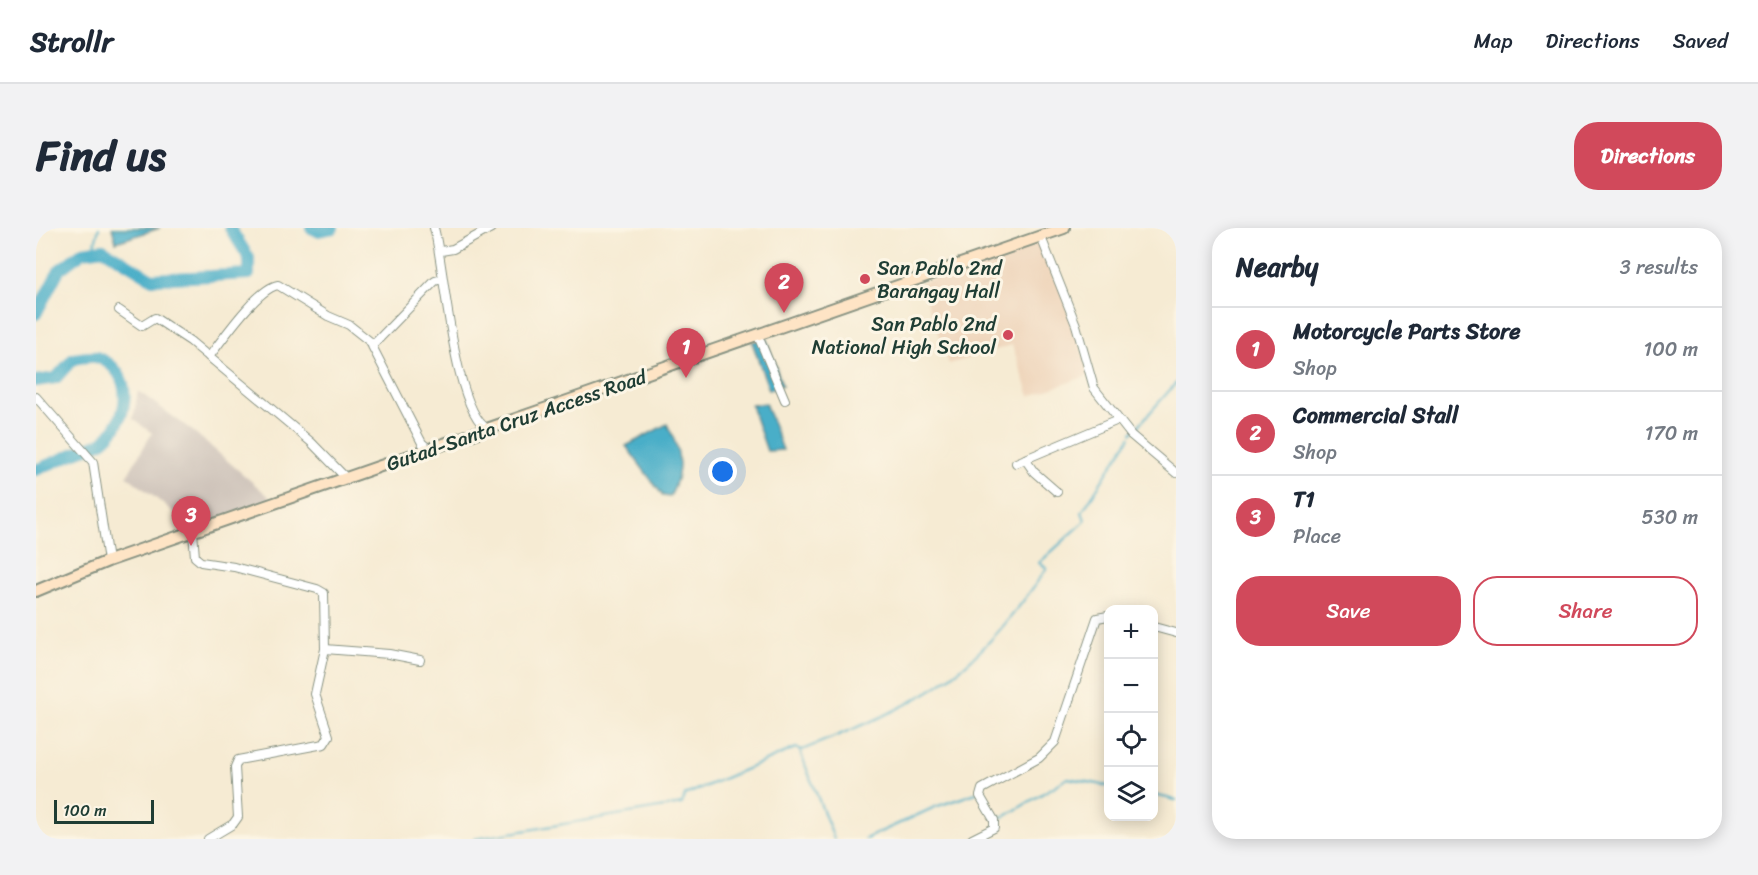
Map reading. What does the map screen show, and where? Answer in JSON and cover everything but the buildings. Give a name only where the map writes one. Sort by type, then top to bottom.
[{"type":"main road","name":"Gutad-Santa Cruz Access Road","points":[[36,591],[108,561],[1064,228]]},
{"type":"street","points":[[434,228],[441,251],[442,279],[464,388],[481,426],[489,430]]},
{"type":"street","points":[[441,251],[453,249],[491,228]]},
{"type":"street","points":[[1041,237],[1076,325],[1094,388],[1131,435],[1176,473]]},
{"type":"street","points":[[373,344],[435,282],[442,279]]},
{"type":"street","points":[[209,357],[270,286],[278,285],[328,316],[349,325],[373,344],[422,443],[430,450]]},
{"type":"street","points":[[119,309],[142,326],[155,318],[209,357],[311,442],[347,479]]},
{"type":"street","points":[[758,336],[785,400]]},
{"type":"street","points":[[36,397],[40,408],[93,462],[108,561]]},
{"type":"street","points":[[1016,463],[1118,420]]},
{"type":"street","points":[[1025,459],[1034,472],[1057,492]]},
{"type":"street","points":[[193,532],[195,557],[201,562],[234,567],[317,589],[324,593],[325,649],[315,694],[329,736],[328,741],[324,744],[238,760],[235,767],[238,817],[233,824],[208,839]]},
{"type":"street","points":[[972,839],[994,828],[994,820],[980,796],[982,789],[1039,758],[1055,742],[1097,618],[1104,617]]},
{"type":"street","points":[[1158,628],[1176,633]]},
{"type":"street","points":[[325,649],[389,654],[420,660]]},
{"type":"shaded area","points":[[1041,241],[1061,290],[1090,375],[1030,396],[1012,345],[949,364],[920,283]]},
{"type":"shaded area","points":[[138,391],[194,432],[273,500],[193,527],[127,476],[152,433],[133,419]]},
{"type":"water","points":[[112,228],[160,228],[116,242]]},
{"type":"water","points":[[766,338],[782,385],[769,390],[752,342]]},
{"type":"water","points":[[765,403],[783,450],[767,451],[751,405]]},
{"type":"water","points":[[667,424],[679,460],[677,478],[670,497],[663,496],[626,446]]},
{"type":"waterway","points":[[93,250],[99,228]]},
{"type":"waterway","points":[[36,314],[59,270],[83,252],[103,249],[152,279],[249,274],[249,258],[230,228]]},
{"type":"waterway","points":[[311,228],[317,231],[333,228]]},
{"type":"waterway","points":[[36,381],[56,378],[73,359],[88,357],[96,357],[109,363],[118,373],[125,396],[119,421],[103,441],[85,449]]},
{"type":"waterway","points":[[1132,433],[1176,383]]},
{"type":"waterway","points":[[474,839],[682,804],[685,795],[796,748],[802,750],[859,726],[933,689],[977,654],[1015,612],[1047,568],[1039,563],[1085,520],[1082,512],[1130,437]]},
{"type":"waterway","points":[[36,470],[80,451]]},
{"type":"waterway","points":[[799,749],[834,839]]},
{"type":"waterway","points":[[995,816],[1004,817],[1068,778],[1104,785]]},
{"type":"waterway","points":[[865,839],[935,807],[979,792]]},
{"type":"waterway","points":[[1158,796],[1176,800]]},
{"type":"place","name":"San Pablo 2nd Barangay Hall","points":[[865,279]]},
{"type":"place","name":"Commercial Stall","points":[[784,313]]},
{"type":"place","name":"San Pablo 2nd National High School","points":[[1008,335]]},
{"type":"place","name":"Motorcycle Parts Store","points":[[686,378]]},
{"type":"place","name":"T1","points":[[191,546]]}]
